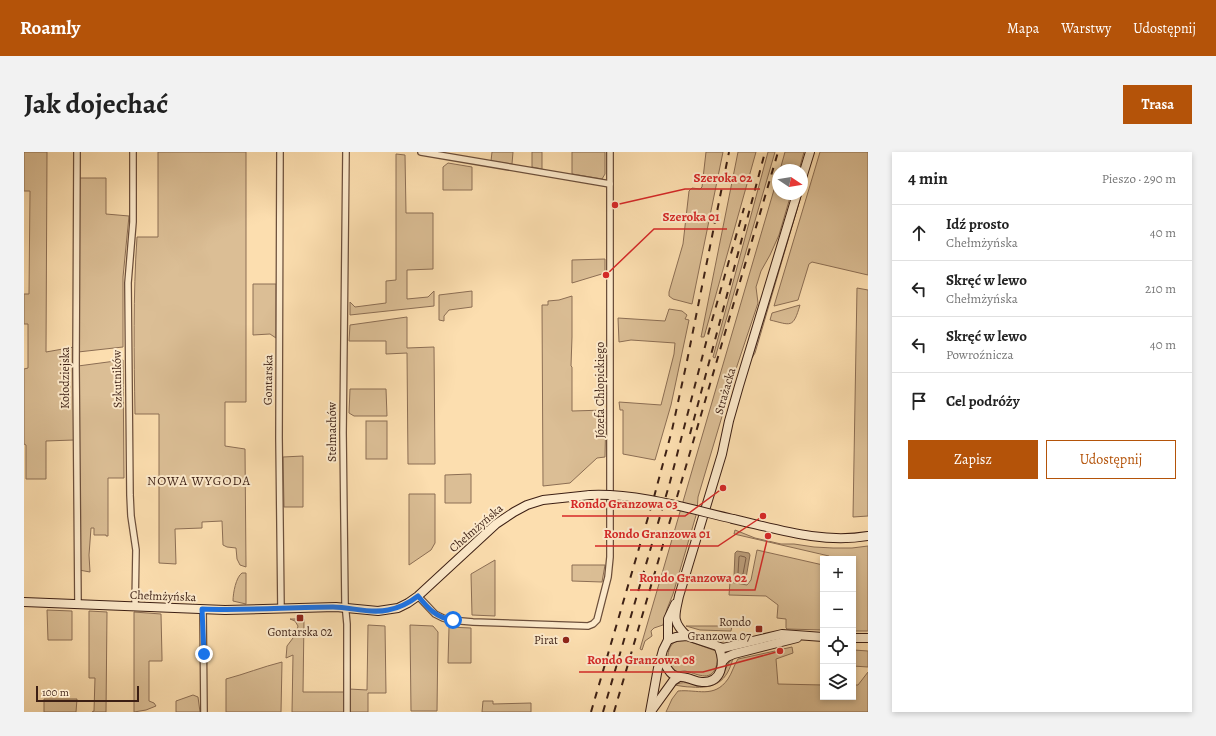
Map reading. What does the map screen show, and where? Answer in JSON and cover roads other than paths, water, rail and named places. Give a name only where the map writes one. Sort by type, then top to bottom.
[{"type":"street","name":"Kołodziejska","points":[[77,152],[76,366],[78,604]]},
{"type":"street","name":"Szkutników","points":[[133,152],[128,321],[130,495],[131,516],[136,550],[135,606]]},
{"type":"street","name":"Gontarska","points":[[280,152],[278,438],[281,609]]},
{"type":"street","name":"Stelmachów","points":[[346,152],[343,433],[345,608],[347,624],[347,712]]},
{"type":"street","points":[[421,152],[610,184]]},
{"type":"street","name":"Józefa Chłopickiego","points":[[418,596],[432,612],[450,620],[588,626],[593,624],[597,619],[610,565],[610,152]]},
{"type":"street","points":[[806,164],[810,152]]},
{"type":"street","name":"Strażacka","points":[[687,636],[679,628],[675,620],[679,596],[722,454],[729,421],[739,386],[795,200]]},
{"type":"street","name":"Chełmżyńska","points":[[24,602],[202,609],[345,608],[369,611],[388,610],[405,604],[418,596],[496,524],[514,512],[527,505],[543,500],[590,494],[613,494],[638,497],[814,537],[840,539],[868,536]]},
{"type":"street","name":"Strażacka","points":[[668,640],[668,619],[679,596]]},
{"type":"street","points":[[202,609],[204,712]]},
{"type":"street","points":[[650,712],[658,668],[663,650],[668,640],[676,637],[687,636],[719,648],[726,648],[782,634],[820,637]]},
{"type":"street","points":[[723,661],[727,657],[734,654],[802,636]]},
{"type":"street","points":[[856,638],[868,638]]},
{"type":"street","points":[[662,658],[668,670],[673,675],[699,682],[708,681],[713,679],[721,670],[723,661],[719,648]]},
{"type":"street","points":[[650,712],[673,680],[679,677]]},
{"type":"water","points":[[737,551],[749,553],[750,555],[745,580],[735,578],[734,576],[735,553]]},
{"type":"railway","points":[[591,712],[672,430],[729,152]]},
{"type":"railway","points":[[690,434],[765,152]]},
{"type":"railway","points":[[614,712],[778,152]]},
{"type":"railway","points":[[603,712],[670,482],[709,331],[744,208]]},
{"type":"place","name":"Szeroka 02","points":[[615,205]]},
{"type":"place","name":"Szeroka 01","points":[[606,275]]},
{"type":"place","name":"Rondo Granzowa 03","points":[[723,488]]},
{"type":"place","name":"Rondo Granzowa 01","points":[[763,516]]},
{"type":"place","name":"Rondo Granzowa 02","points":[[768,536]]},
{"type":"place","name":"Gontarska 02","points":[[300,618]]},
{"type":"place","name":"Rondo Granzowa 07","points":[[759,629]]},
{"type":"place","name":"Pirat","points":[[566,640]]},
{"type":"place","name":"Rondo Granzowa 08","points":[[780,651]]},
{"type":"district","name":"NOWA WYGODA","points":[[199,480]]}]
